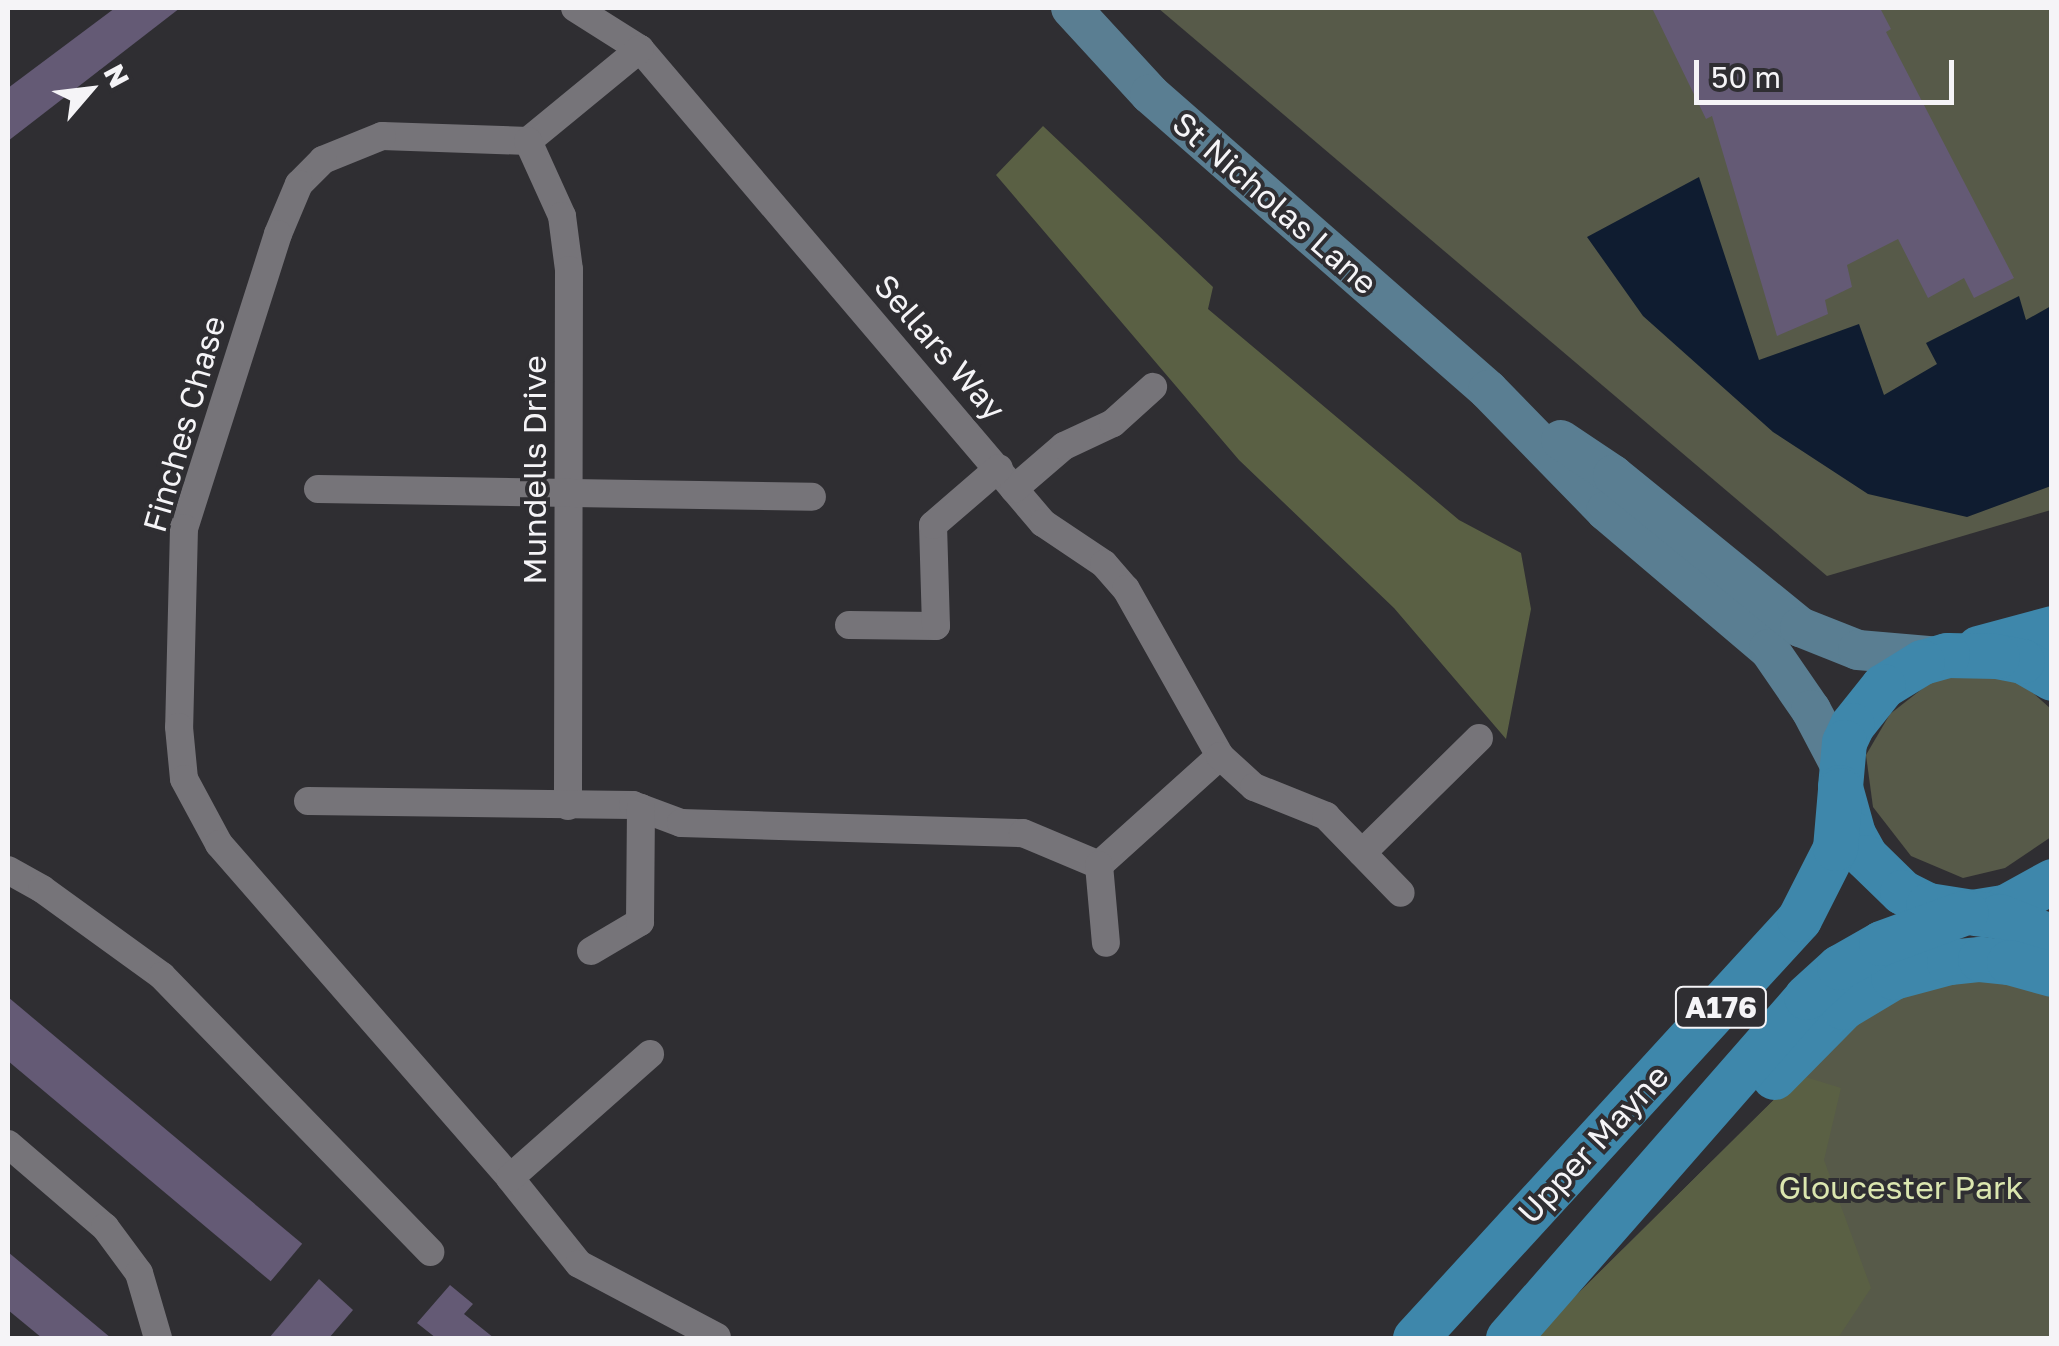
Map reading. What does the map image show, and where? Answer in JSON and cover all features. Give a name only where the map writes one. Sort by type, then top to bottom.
[{"type":"main road","name":"St Nicholas Lane","points":[[1072,8],[1150,94],[1488,390],[1606,511],[1769,649],[1811,710],[1840,778]]},
{"type":"main road","name":"St Nicholas Lane","points":[[1488,390],[1613,475],[1772,608],[1800,626],[1858,650],[1944,656]]},
{"type":"main road","name":"A176","points":[[1840,778],[1844,742],[1864,706],[1901,672],[1944,656],[2052,628]]},
{"type":"main road","name":"A176","points":[[1944,656],[2022,661],[2052,678]]},
{"type":"main road","points":[[1840,778],[1853,834],[1882,876],[1928,905],[1999,916],[2052,937]]},
{"type":"main road","name":"Upper Mayne","points":[[1415,1338],[1798,919],[1835,848],[1840,778]]},
{"type":"main road","name":"A176","points":[[1969,912],[2005,907],[2052,882]]},
{"type":"main road","name":"Upper Mayne","points":[[1508,1338],[1767,1038],[1840,967],[1881,942],[1969,912]]},
{"type":"main road","points":[[1628,1200],[1718,1131],[1820,1028],[1866,990],[1892,977],[1949,962],[2009,962],[2052,974]]},
{"type":"street","name":"Sellars Way","points":[[575,8],[640,49],[1044,524],[1104,564],[1126,588],[1220,756],[1254,787],[1326,816],[1400,893]]},
{"type":"street","points":[[528,141],[640,49]]},
{"type":"street","name":"Finches Chase","points":[[528,141],[382,136],[322,160],[299,184],[278,234],[184,528],[179,621],[184,780],[219,844],[510,1178],[578,1264],[717,1337]]},
{"type":"street","name":"Mundells Drive","points":[[528,141],[562,216],[569,270],[568,806]]},
{"type":"street","points":[[849,625],[936,626],[933,525],[1064,446],[1113,424],[1153,387]]},
{"type":"street","points":[[318,488],[812,498]]},
{"type":"street","points":[[1362,853],[1479,738]]},
{"type":"street","points":[[1099,864],[1220,756]]},
{"type":"street","points":[[308,801],[641,808],[682,823],[1023,833],[1099,864]]},
{"type":"street","points":[[591,952],[640,922],[641,808]]},
{"type":"street","points":[[1099,864],[1106,943]]},
{"type":"street","points":[[8,870],[42,889],[162,976],[430,1252]]},
{"type":"street","points":[[510,1178],[650,1054]]},
{"type":"street","points":[[8,1144],[104,1227],[139,1273],[158,1338]]},
{"type":"green space","points":[[1158,8],[2051,8],[2051,510],[1827,576]]},
{"type":"green space","points":[[1043,126],[1213,287],[1208,309],[1459,520],[1521,553],[1531,609],[1506,739],[1394,608],[1239,460],[996,175]]},
{"type":"green space","points":[[1985,673],[2024,685],[2051,709],[2051,837],[2005,868],[1963,878],[1911,856],[1873,807],[1866,755],[1890,714],[1936,678]]},
{"type":"green space","name":"Gloucester Park","points":[[1959,977],[2020,983],[2051,996],[2051,1338],[1533,1338],[1799,1075],[1849,1018],[1907,989]]},
{"type":"green space","points":[[1799,1075],[1841,1088],[1824,1160],[1871,1288],[1838,1338],[1533,1338]]},
{"type":"water","points":[[1699,177],[1759,360],[1859,324],[1884,395],[1937,364],[1926,343],[2019,296],[2026,320],[2051,306],[2051,486],[1967,517],[1868,494],[1773,432],[1643,316],[1587,237]]},
{"type":"building","points":[[115,8],[180,8],[8,141],[8,88]]},
{"type":"building","points":[[1652,8],[1880,8],[1891,29],[1886,32],[2014,278],[1974,298],[1964,278],[1928,298],[1898,239],[1847,265],[1852,287],[1825,300],[1828,314],[1777,336],[1712,116],[1706,119]]},
{"type":"building","points":[[8,997],[302,1244],[271,1281],[8,1061]]},
{"type":"building","points":[[8,1252],[111,1338],[42,1338],[8,1310]]},
{"type":"building","points":[[319,1279],[353,1310],[329,1338],[269,1338]]},
{"type":"building","points":[[450,1285],[473,1304],[464,1314],[494,1338],[436,1338],[417,1323]]}]
